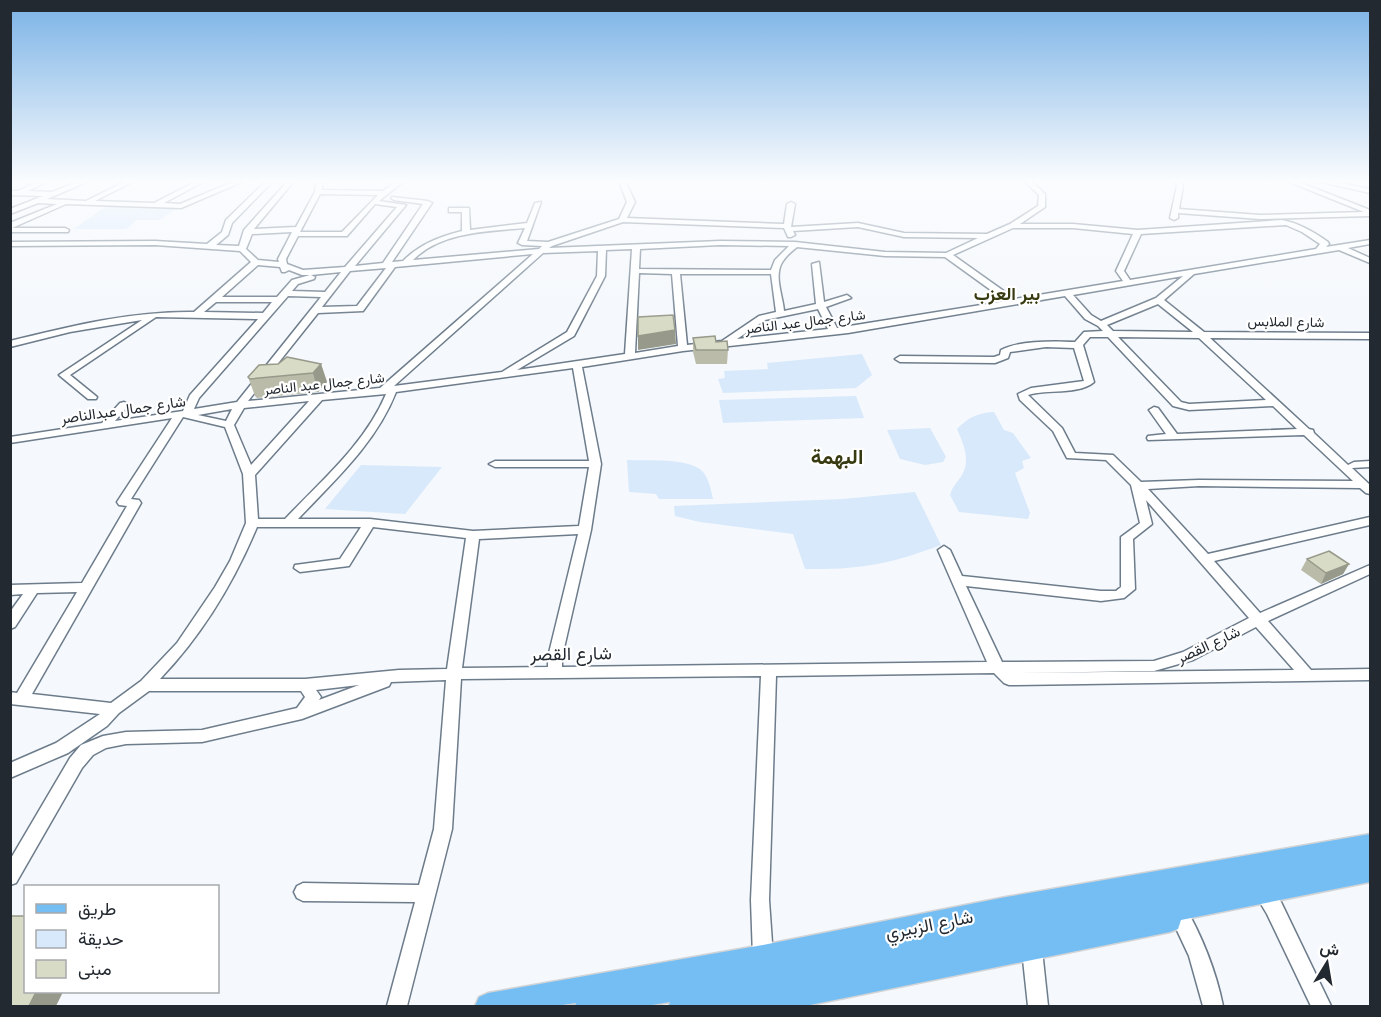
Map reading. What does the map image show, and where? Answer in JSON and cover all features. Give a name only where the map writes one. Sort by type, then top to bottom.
[{"type":"main road","name":"شارع الزبيري","points":[[586,1006],[1006,908],[1371,844]]},
{"type":"main road","name":"شارع الزبيري","points":[[492,1006],[765,964],[1090,909],[1371,855]]},
{"type":"main road","name":"شارع الزبيري","points":[[681,1006],[1371,872]]},
{"type":"main road","name":"شارع الزبيري","points":[[748,1006],[1175,920],[1176,909]]},
{"type":"street","points":[[23,228],[65,230]]},
{"type":"street","points":[[210,246],[227,228]]},
{"type":"street","points":[[242,249],[250,228]]},
{"type":"street","points":[[295,282],[286,274],[282,259],[298,228]]},
{"type":"street","points":[[247,232],[344,234],[349,228]]},
{"type":"street","points":[[229,425],[240,405],[383,228]]},
{"type":"street","points":[[316,310],[360,309],[412,228]]},
{"type":"street","points":[[466,228],[466,233]]},
{"type":"street","points":[[405,264],[410,256],[434,242],[466,233],[502,228]]},
{"type":"street","points":[[528,228],[522,243],[549,244],[596,228]]},
{"type":"street","points":[[788,228],[795,244]]},
{"type":"street","points":[[874,228],[904,235],[988,236]]},
{"type":"street","points":[[10,244],[155,243],[242,249],[256,262],[283,265],[302,273],[541,251],[720,243],[795,244],[885,254],[947,255],[1006,228]]},
{"type":"street","points":[[1100,228],[1138,232],[1183,228]]},
{"type":"street","points":[[1300,228],[1325,243],[1320,249]]},
{"type":"street","points":[[1128,283],[1120,271],[1138,232]]},
{"type":"street","name":"شارع جمال عبد الناصر","points":[[240,405],[387,391],[683,348],[834,332],[1371,242]]},
{"type":"street","points":[[288,523],[352,453],[387,408],[387,391],[549,244]]},
{"type":"street","points":[[780,314],[781,303],[775,272],[779,260],[795,244]]},
{"type":"street","points":[[630,356],[636,247]]},
{"type":"street","points":[[1340,247],[1371,261]]},
{"type":"street","points":[[501,376],[571,334],[601,276],[602,249]]},
{"type":"street","points":[[947,255],[1015,303]]},
{"type":"street","points":[[197,314],[256,262]]},
{"type":"street","points":[[816,264],[820,304],[834,332]]},
{"type":"street","points":[[114,709],[16,699],[87,587],[135,503],[123,502],[194,397],[295,282],[303,278],[330,276],[350,268]]},
{"type":"street","points":[[636,271],[775,272]]},
{"type":"street","points":[[676,271],[683,348]]},
{"type":"street","points":[[1101,324],[1159,300],[1191,273]]},
{"type":"street","points":[[1068,294],[1088,317],[1101,324],[1177,404],[1182,406],[1275,403]]},
{"type":"street","points":[[216,299],[328,295]]},
{"type":"street","points":[[724,344],[762,318],[801,312],[820,304],[847,298]]},
{"type":"street","points":[[1159,300],[1354,465],[1368,485]]},
{"type":"street","points":[[10,344],[70,329],[156,315],[266,316]]},
{"type":"street","points":[[92,397],[64,375],[156,315]]},
{"type":"street","name":"شارع الملابس","points":[[1078,345],[1087,334],[1371,336]]},
{"type":"street","points":[[900,360],[995,360],[1005,356],[1004,352],[1007,350],[1046,344],[1078,345],[1089,382],[1083,385],[1031,391],[1023,394],[1024,398],[1058,430],[1071,456],[1109,457],[1160,508],[1306,674]]},
{"type":"street","points":[[1224,354],[1275,403],[1368,485]]},
{"type":"street","points":[[555,673],[555,657],[585,530],[595,464],[577,365]]},
{"type":"street","points":[[249,474],[318,398]]},
{"type":"street","points":[[104,427],[124,405]]},
{"type":"street","name":"شارع جمال عبدالناصر","points":[[10,440],[182,416],[240,405]]},
{"type":"street","points":[[1154,410],[1174,437]]},
{"type":"street","points":[[182,416],[229,425]]},
{"type":"street","points":[[10,771],[63,748],[102,722],[114,709],[146,685],[182,646],[209,608],[236,561],[252,522],[249,474],[229,425]]},
{"type":"street","points":[[1152,438],[1309,432]]},
{"type":"street","points":[[495,464],[595,464]]},
{"type":"street","points":[[1354,465],[1371,464]]},
{"type":"street","points":[[1136,486],[1198,483],[1368,485]]},
{"type":"street","points":[[956,580],[1101,596],[1119,595],[1128,589],[1127,537],[1146,524],[1136,486]]},
{"type":"street","points":[[1204,559],[1371,521]]},
{"type":"street","points":[[252,522],[370,523],[473,536],[585,530]]},
{"type":"street","points":[[300,568],[344,563],[370,523]]},
{"type":"street","points":[[398,1006],[443,829],[454,674],[473,536]]},
{"type":"street","points":[[944,550],[997,667]]},
{"type":"street","name":"شارع القصر","points":[[146,685],[305,685],[399,676],[454,674],[1154,666],[1188,657],[1258,620],[1371,569]]},
{"type":"street","points":[[10,591],[87,587]]},
{"type":"street","points":[[10,624],[33,589]]},
{"type":"street","points":[[1188,657],[1200,678]]},
{"type":"street","name":"شارع القصر","points":[[997,667],[1009,679],[1371,675]]},
{"type":"street","points":[[765,964],[760,900],[769,670]]},
{"type":"street","points":[[10,878],[87,750],[103,742],[126,738],[202,736],[302,713],[399,676]]},
{"type":"street","points":[[302,713],[309,706],[313,697],[305,685]]},
{"type":"street","points":[[102,722],[104,731],[126,738]]},
{"type":"street","points":[[303,891],[427,894]]},
{"type":"street","points":[[1264,894],[1274,908],[1321,1006]]},
{"type":"street","points":[[1176,909],[1183,921],[1206,981],[1213,1006]]},
{"type":"street","points":[[1032,950],[1038,1006]]},
{"type":"green space","points":[[75,228],[127,228],[126,229]]},
{"type":"green space","points":[[862,354],[872,375],[856,388],[723,393],[718,379],[725,378],[724,371],[768,369],[767,363]]},
{"type":"green space","points":[[856,396],[864,418],[723,423],[719,400]]},
{"type":"green space","points":[[994,412],[1004,430],[1013,433],[1031,458],[1022,461],[1024,468],[1015,473],[1030,513],[1028,519],[959,512],[950,495],[966,463],[962,440],[957,429],[974,416]]},
{"type":"green space","points":[[930,428],[946,457],[943,462],[925,465],[900,459],[887,430]]},
{"type":"green space","points":[[627,460],[678,462],[697,467],[707,478],[713,499],[659,499],[656,494],[629,492]]},
{"type":"green space","points":[[361,465],[442,467],[405,514],[325,509]]},
{"type":"green space","points":[[915,492],[941,545],[890,561],[842,568],[805,569],[793,534],[700,522],[675,516],[674,506],[843,499]]},
{"type":"building","points":[[673,315],[675,330],[638,336],[638,317]]},
{"type":"building","points":[[715,336],[716,342],[727,341],[728,350],[696,350],[693,338]]},
{"type":"building","points":[[287,357],[321,364],[313,373],[250,379],[248,377],[259,365],[278,364]]},
{"type":"building","points":[[1329,551],[1349,564],[1326,573],[1307,559]]},
{"type":"building","points":[[10,916],[24,916],[24,993],[36,993],[29,1006],[10,1006]]},
{"type":"district","name":"بير العزب","points":[[1007,293]]},
{"type":"district","name":"البهمة","points":[[837,455]]}]
